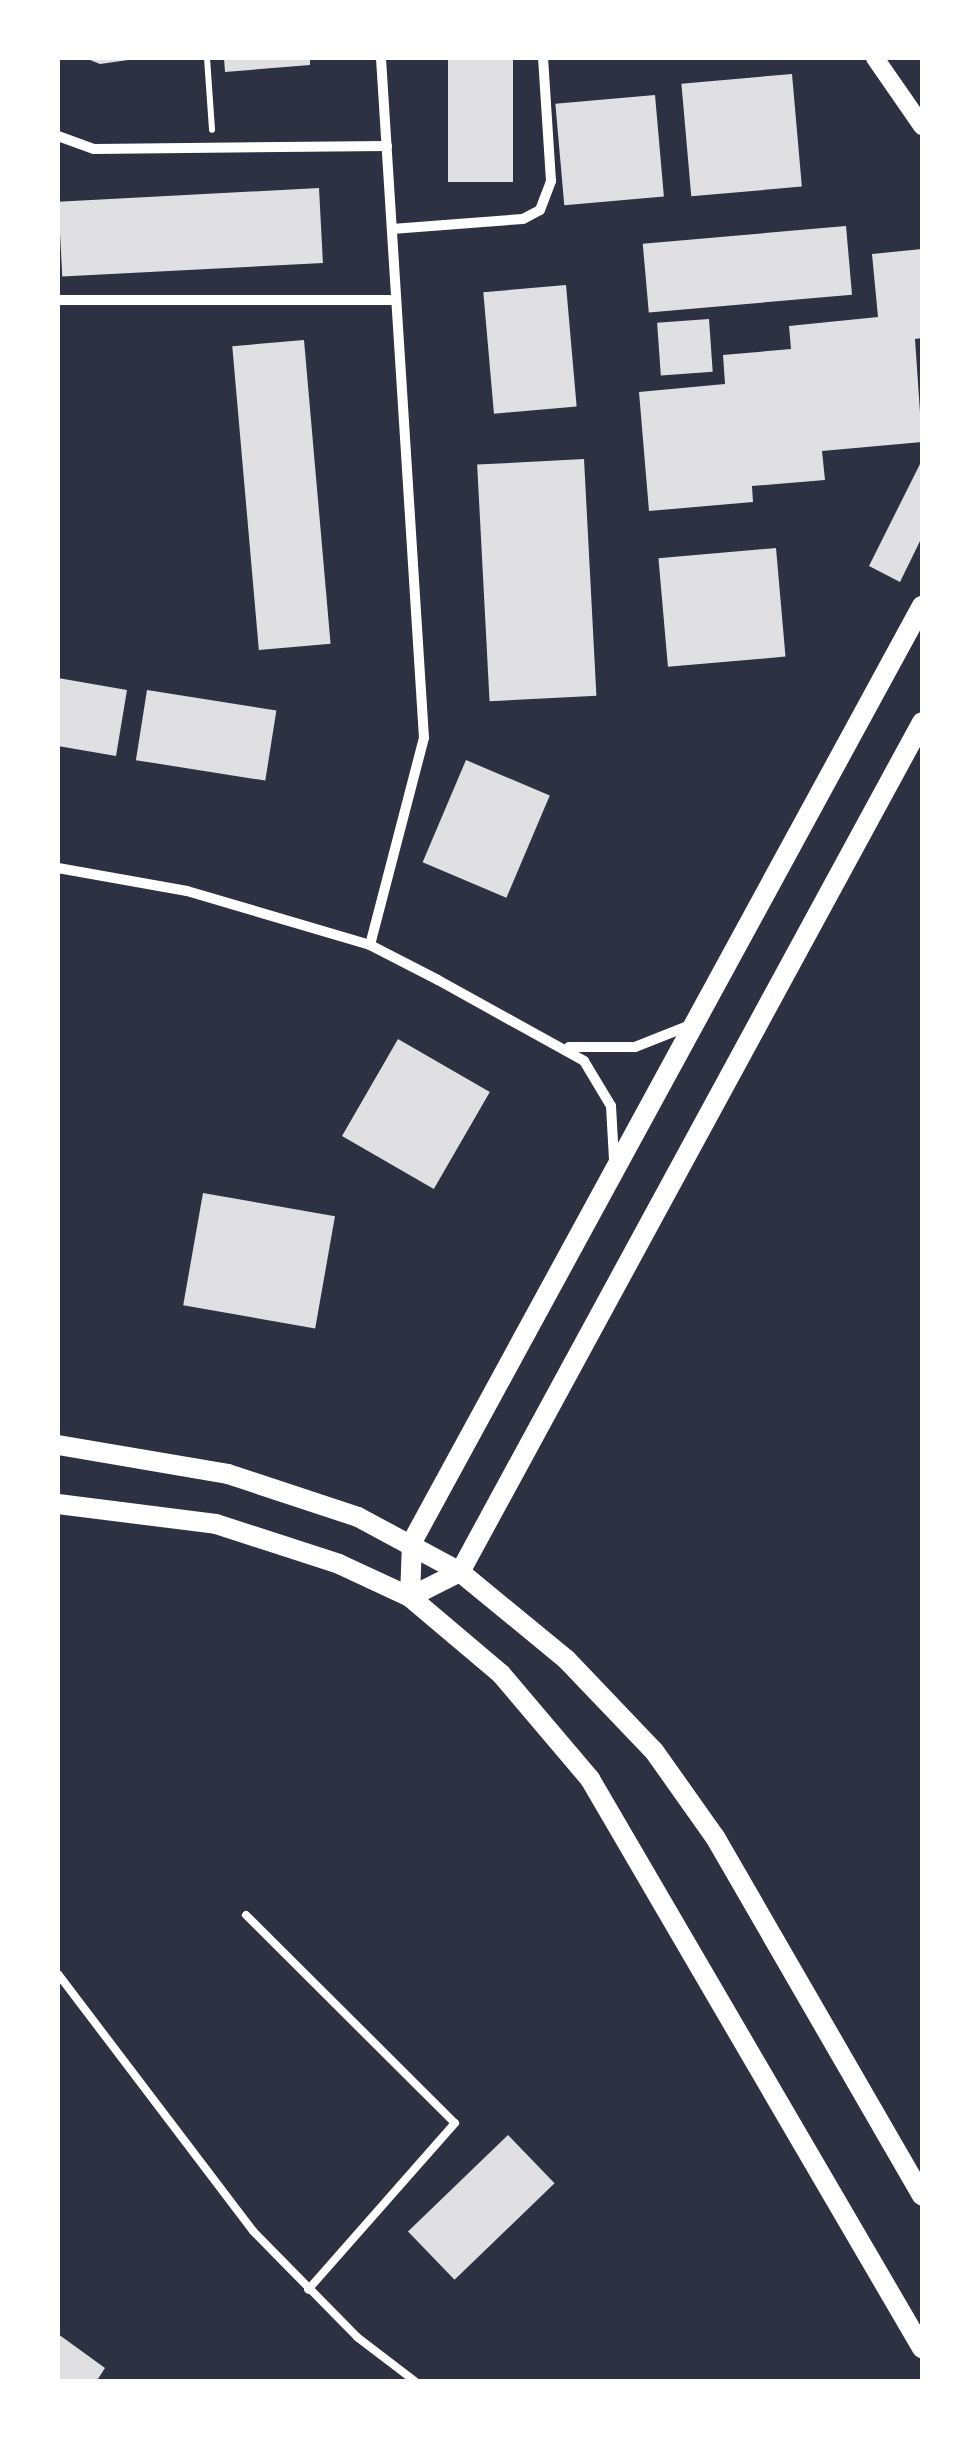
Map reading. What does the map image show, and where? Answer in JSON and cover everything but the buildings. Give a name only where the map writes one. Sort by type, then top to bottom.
[{"type":"main road","points":[[410,1597],[412,1542],[922,606]]},
{"type":"main road","points":[[410,1597],[460,1572],[922,722]]},
{"type":"main road","points":[[58,1445],[228,1474],[412,1542],[460,1572],[566,1659],[654,1751],[716,1838],[922,2196]]},
{"type":"main road","points":[[58,1504],[216,1524],[410,1597],[501,1674],[590,1779],[922,2348]]},
{"type":"street","points":[[370,945],[424,738],[381,58]]},
{"type":"street","points":[[392,229],[523,219],[540,210],[551,181],[544,58]]},
{"type":"street","points":[[875,58],[922,126]]},
{"type":"street","points":[[58,136],[94,149],[386,146]]},
{"type":"street","points":[[58,300],[396,300]]},
{"type":"street","points":[[58,868],[187,891],[370,945],[564,1046],[611,1106],[614,1172]]},
{"type":"street","points":[[564,1046],[634,1047],[695,1023]]},
{"type":"lane","points":[[246,1915],[456,2123],[308,2290]]},
{"type":"lane","points":[[58,1974],[308,2290],[416,2382]]},
{"type":"path","points":[[207,58],[214,146]]}]
